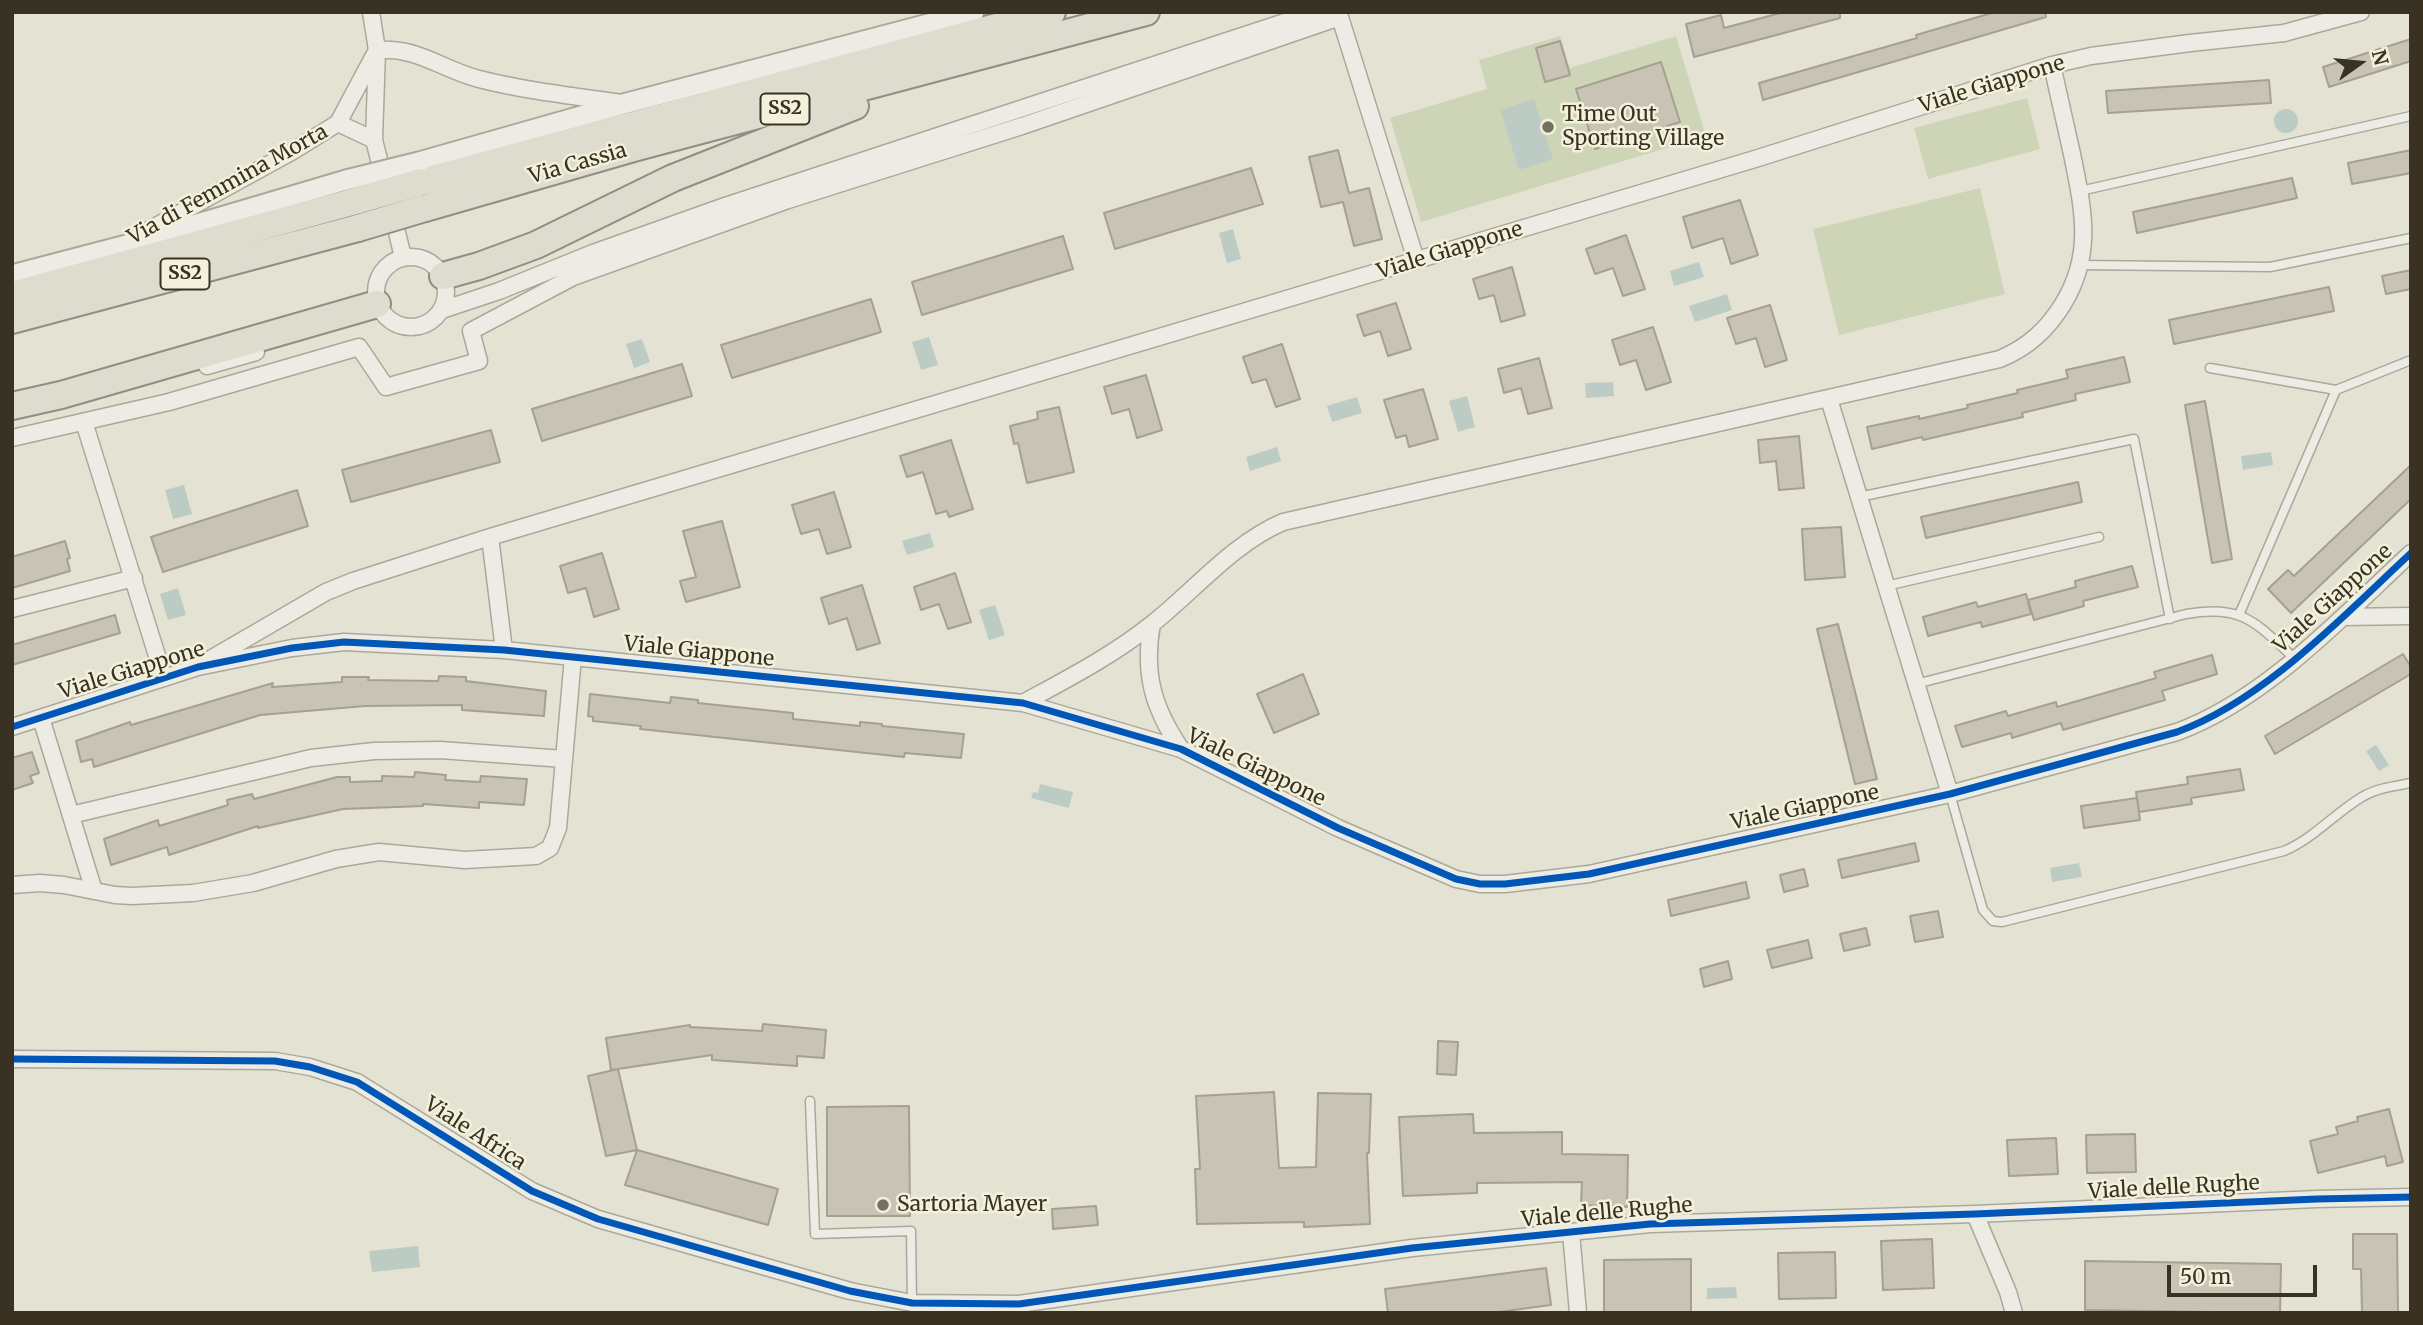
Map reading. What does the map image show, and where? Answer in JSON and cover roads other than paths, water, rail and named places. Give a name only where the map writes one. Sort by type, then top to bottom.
[{"type":"highway","name":"Via Cassia","points":[[12,320],[358,228],[422,184],[1052,12]]},
{"type":"highway","name":"Via Cassia","points":[[12,295],[349,191],[422,184],[637,147],[1146,12]]},
{"type":"highway","points":[[443,276],[536,245],[673,178],[830,114],[882,97],[900,78]]},
{"type":"highway","points":[[12,406],[74,392],[381,309]]},
{"type":"street","points":[[371,12],[377,50],[374,139],[403,257]]},
{"type":"street","points":[[422,184],[626,103],[974,12]]},
{"type":"street","points":[[442,310],[725,206],[1315,12]]},
{"type":"street","name":"Viale Giappone","points":[[198,667],[326,592],[490,537],[1755,159],[2052,65],[2116,53],[2284,33],[2361,12]]},
{"type":"street","points":[[12,438],[169,402],[359,347],[386,387],[479,361],[471,331],[573,277],[788,201],[1022,126],[1340,17],[1416,260]]},
{"type":"street","points":[[377,50],[402,49],[462,74],[520,90],[626,103]]},
{"type":"street","name":"Via di Femmina Morta","points":[[119,247],[293,151],[338,123],[377,50]]},
{"type":"street","points":[[1023,703],[1105,658],[1152,624],[1251,538],[1294,518],[1829,399],[2000,359],[2015,352],[2038,337],[2056,315],[2073,286],[2080,265],[2084,234],[2080,191],[2052,65]]},
{"type":"street","name":"Via di Femmina Morta","points":[[338,123],[374,139]]},
{"type":"street","points":[[12,275],[349,191]]},
{"type":"street","points":[[403,257],[426,260],[443,276],[446,299],[442,310],[425,325],[413,328],[393,324],[381,309],[375,292],[377,280],[392,262],[403,257]]},
{"type":"street","points":[[12,419],[228,361],[381,309]]},
{"type":"street","points":[[1829,399],[1950,794]]},
{"type":"street","points":[[84,422],[164,678]]},
{"type":"street","points":[[490,537],[504,650]]},
{"type":"street","name":"Viale Giappone","points":[[12,727],[198,667],[292,648],[344,642],[504,650],[1023,703],[1181,749],[1338,828],[1456,879],[1480,884],[1505,884],[1589,874],[1950,794],[2192,726],[2234,705],[2294,658],[2343,617],[2411,553]]},
{"type":"street","points":[[12,609],[134,578]]},
{"type":"street","points":[[2343,617],[2411,616]]},
{"type":"street","points":[[1152,624],[1148,645],[1151,686],[1166,724],[1181,749]]},
{"type":"street","points":[[12,886],[52,884],[115,895],[193,893],[253,883],[337,859],[379,852],[465,860],[541,855],[550,848],[557,835],[573,657]]},
{"type":"street","points":[[41,718],[94,891]]},
{"type":"street","points":[[71,815],[311,758],[374,751],[440,750],[564,759]]},
{"type":"street","name":"Viale Africa","points":[[12,1059],[275,1061],[310,1067],[357,1082],[532,1191],[598,1219],[850,1291],[912,1303]]},
{"type":"street","name":"Viale delle Rughe","points":[[912,1303],[1019,1304],[1412,1248],[1650,1224],[1975,1214],[2303,1199],[2411,1198]]},
{"type":"street","points":[[1975,1214],[2014,1313]]},
{"type":"street","points":[[1571,1232],[1578,1313]]},
{"type":"street","points":[[898,1313],[912,1303]]},
{"type":"lane","points":[[2080,191],[2411,116]]},
{"type":"lane","points":[[2080,265],[2270,267],[2411,238]]},
{"type":"lane","points":[[2210,368],[2336,390],[2411,360]]},
{"type":"lane","points":[[2239,615],[2336,390]]},
{"type":"lane","points":[[1859,497],[2134,439],[2170,619]]},
{"type":"lane","points":[[1886,586],[2099,537]]},
{"type":"lane","points":[[1916,684],[2170,619],[2216,610],[2239,615],[2261,628],[2294,658]]},
{"type":"lane","points":[[1950,794],[1983,910],[1993,921],[2002,922],[2284,851],[2298,844],[2362,797],[2382,789],[2411,783]]},
{"type":"lane","points":[[810,1101],[816,1234],[911,1231],[912,1303]]},
{"type":"place","name":"Time Out Sporting Village","points":[[1548,127]]},
{"type":"place","name":"Sartoria Mayer","points":[[883,1205]]}]
